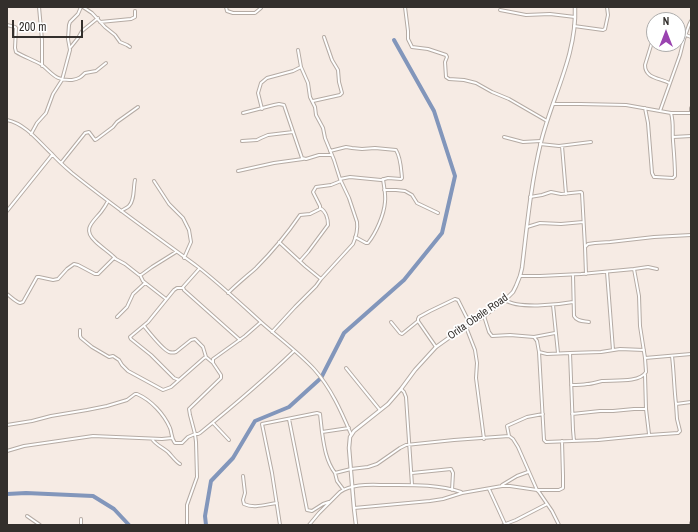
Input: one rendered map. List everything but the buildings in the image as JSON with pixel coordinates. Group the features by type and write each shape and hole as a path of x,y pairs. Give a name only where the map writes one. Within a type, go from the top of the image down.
{"main road":[{"name":"Orita Obele Road","path":"351,434 388,404 415,370 436,347 484,316 513,292 520,276 530,196 541,143 570,53 575,7"},
{"path":"351,434 349,448 356,525"}],"street":[{"path":"39,7 42,40 42,66"},
{"path":"70,48 68,39 69,25 82,7 98,18 100,22 115,35 120,42 130,47"},
{"path":"226,7 227,11 230,12 247,13 256,12 261,8"},
{"path":"405,7 408,39 412,47 428,49 446,55 446,77 476,83 547,121"},
{"path":"574,26 605,30 608,7"},
{"path":"500,10 526,14 575,16"},
{"path":"100,22 131,20 135,17 135,11"},
{"path":"31,134 37,123 46,113 53,94 62,80 70,48 82,31 98,18"},
{"path":"691,21 686,35 691,37"},
{"path":"7,25 16,28 16,52 42,66 62,80 78,79 85,73 99,70 106,63"},
{"path":"313,102 340,95 342,93 338,82 338,70 332,60 324,37"},
{"path":"272,332 316,286 351,246 356,237 357,222 325,138 322,126 316,115 313,102 310,97 308,83 301,67 298,50"},
{"path":"648,52 644,65 647,73 658,80 665,81 670,84"},
{"path":"660,111 680,52"},
{"path":"262,109 258,92 261,84 267,78 293,71 301,67"},
{"path":"553,104 615,104 671,113 691,113 691,108"},
{"path":"243,113 274,105 284,105 303,159"},
{"path":"61,163 85,133 89,132 95,140 138,107"},
{"path":"645,108 648,123 652,174 654,176 675,177 673,125 671,113"},
{"path":"7,120 18,124 31,134 71,172 199,268 294,350 314,369 321,378 333,396 351,434"},
{"path":"242,141 257,140 263,136 293,132"},
{"path":"673,137 691,136"},
{"path":"504,137 523,142 541,143 554,146 591,142"},
{"path":"562,146 566,194"},
{"path":"300,261 328,225 328,220 324,211 320,208 313,192 316,187 331,185 350,177 402,179 401,165 396,150 346,147 330,151"},
{"path":"7,211 52,155"},
{"path":"238,172 274,163 319,155 332,155"},
{"path":"356,237 366,243 369,242 379,224 385,201 383,179"},
{"path":"121,211 128,207 132,200 135,180"},
{"path":"154,181 169,204 183,218 189,230 191,242 184,258"},
{"path":"384,190 405,191 412,195 418,203 438,213"},
{"path":"530,196 542,195 551,192 559,194 582,193 586,274"},
{"path":"108,201 103,210 89,226 88,231 90,235 94,241 140,275 145,283 166,299"},
{"path":"228,293 257,267 300,215 310,214 319,210 320,208"},
{"path":"527,227 539,223 561,224 584,222"},
{"path":"585,247 588,244 595,243 691,235"},
{"path":"279,242 321,279"},
{"path":"140,275 176,252"},
{"path":"7,294 20,303 37,277 53,280 58,279 74,264 78,264 95,274 98,274 112,258 115,258"},
{"path":"520,276 573,275 648,267 657,269"},
{"path":"179,380 174,378 151,355 130,338 130,336 144,326 154,316 166,299 176,289 183,288 199,268"},
{"path":"634,269 639,296 640,326 645,358 646,409 649,435"},
{"path":"607,272 613,350"},
{"path":"573,275 574,316 578,320 589,322"},
{"path":"117,317 127,307 134,292 145,283"},
{"path":"183,288 240,340"},
{"path":"391,322 402,334 418,321 419,317 456,299 458,300 470,324"},
{"path":"505,300 512,304 538,306 573,302"},
{"path":"553,305 558,353"},
{"path":"484,316 489,332 492,336 510,335 534,337 555,333"},
{"path":"418,321 436,347"},
{"path":"213,363 213,359 240,340 261,322"},
{"path":"144,326 159,343 170,352 176,352 191,340 195,339 203,347 206,357 213,363 221,375 221,378 189,409 196,442 197,477 188,503 187,525"},
{"path":"466,327 475,350 477,363 476,378 484,438"},
{"path":"80,330 81,338 92,348 109,356 113,356 119,360 128,371 163,390 168,389 206,357"},
{"path":"534,337 537,341 539,352 544,440 547,443 675,434 679,432 672,356"},
{"path":"539,352 547,354 620,349 644,350"},
{"path":"7,425 107,406 127,400 137,394 154,405 159,411 170,428 172,438 175,443 184,442 188,437 195,434 200,434 273,371 294,350"},
{"path":"570,353 574,441"},
{"path":"645,358 691,354"},
{"path":"346,368 380,410"},
{"path":"571,385 630,380 642,377 646,374"},
{"path":"401,389 406,397 412,485"},
{"path":"676,404 691,402"},
{"path":"572,414 646,409"},
{"path":"280,525 263,424 319,413 327,459 335,473 337,481 344,490"},
{"path":"543,414 527,417 507,426 509,436 518,447 537,490 552,511 559,525"},
{"path":"289,419 307,510 312,511 330,501 344,490 352,487 423,485 462,493"},
{"path":"213,423 229,440"},
{"path":"322,432 348,428"},
{"path":"7,451 24,446 93,436 152,439 172,438"},
{"path":"335,473 372,466 406,445 509,436"},
{"path":"152,439 180,464"},
{"path":"354,508 430,501 443,499 462,493 502,486 537,490 558,490 563,488 562,442"},
{"path":"412,473 451,470 453,473 452,490"},
{"path":"502,486 516,476 528,472"},
{"path":"243,476 245,493 243,500 244,504 256,506 277,503"},
{"path":"489,489 505,525 547,504"},
{"path":"309,525 330,501"},
{"path":"28,516 40,525"},
{"path":"81,519 81,525"}],"waterway":[{"path":"206,525 205,516 211,481 233,458 255,421 289,407 321,378 344,333 404,280 442,233 455,176 434,111 394,40"},
{"path":"7,494 26,493 93,496 114,509 129,525"}]}
